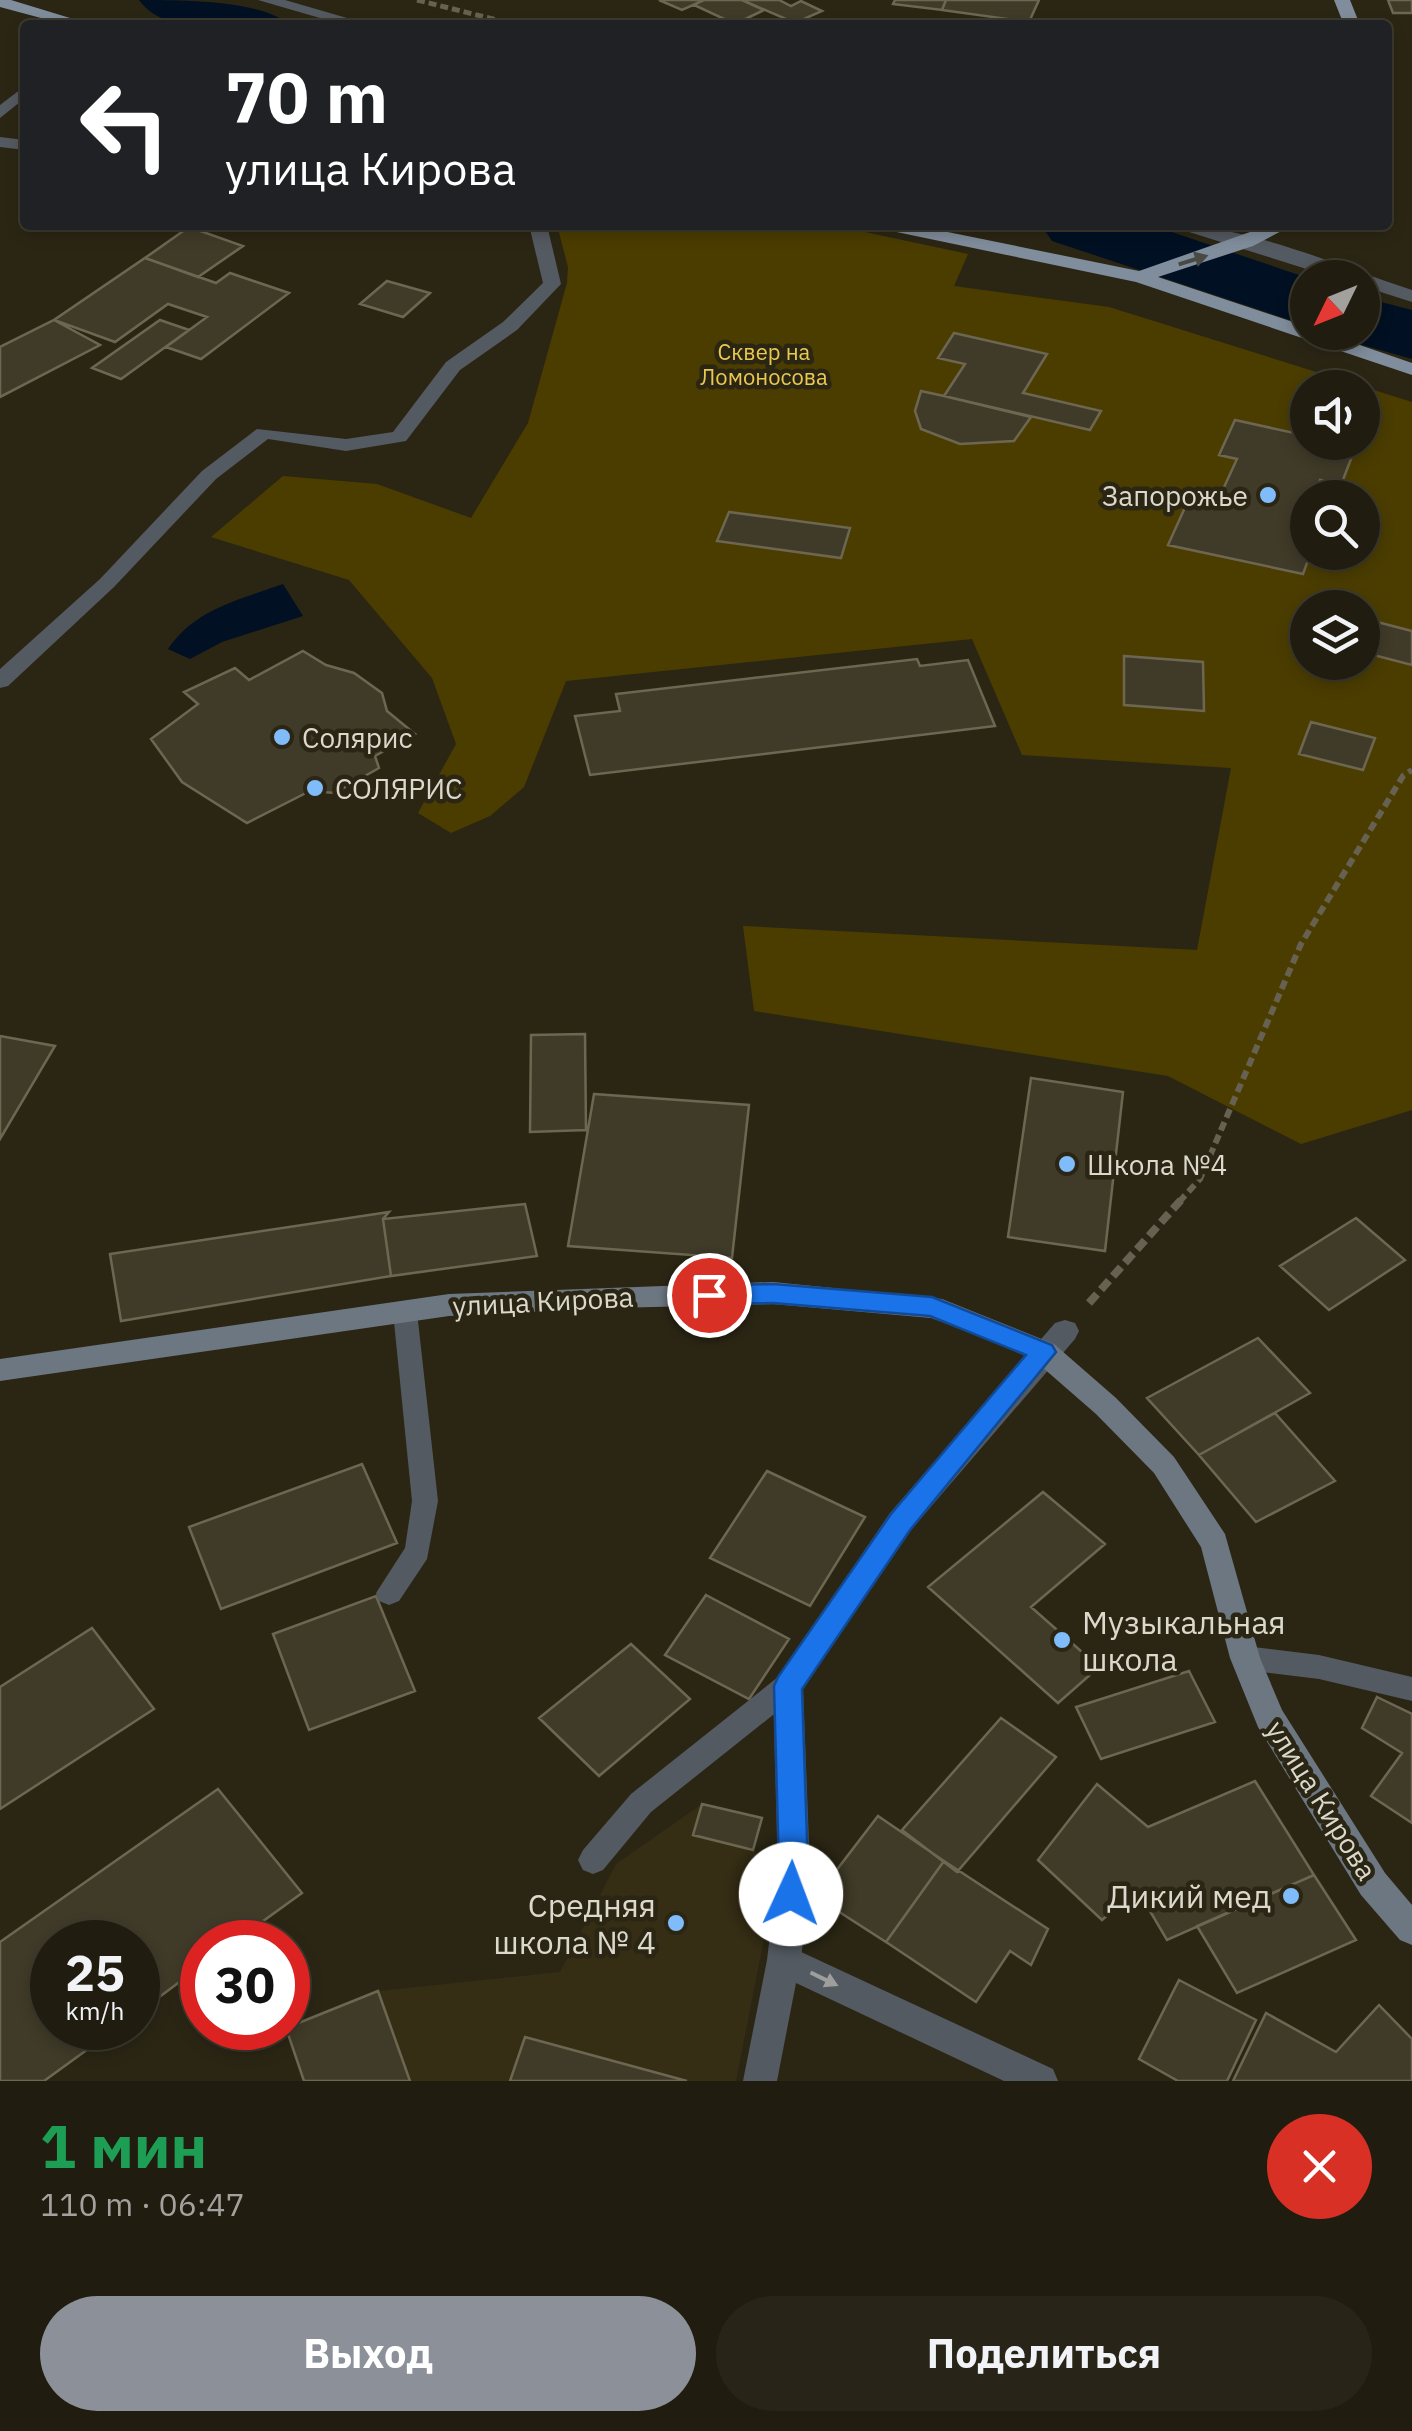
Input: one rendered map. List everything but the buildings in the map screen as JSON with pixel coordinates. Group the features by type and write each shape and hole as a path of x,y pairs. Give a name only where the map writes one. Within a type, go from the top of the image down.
{"main road":[{"path":"0,2 67,20"},
{"path":"910,230 1140,277 1412,370"},
{"path":"1140,277 1273,230"},
{"name":"улица Кирова","path":"0,1370 449,1305 612,1296 773,1294 932,1307 1054,1341 1106,1406 1164,1465 1214,1542 1245,1658 1269,1716 1308,1785 1374,1884 1412,1929"}],"street":[{"path":"266,0 342,20"},
{"path":"0,682 107,583 209,475 264,434 346,445 399,436 453,366 510,326 552,284 539,230"},
{"path":"1197,230 1300,260"},
{"path":"1380,286 1412,296"},
{"path":"760,2081 784,1960 794,1869 788,1686 900,1522 1054,1341"},
{"path":"784,1960 1040,2081"}],"lane":[{"path":"0,113 20,95"},
{"path":"389,1592 418,1552 425,1500 405,1312"},
{"path":"1245,1658 1319,1667 1412,1689"},
{"path":"593,1860 641,1803 788,1686"}],"path":[{"path":"418,0 496,20"},
{"path":"1054,1341 1200,1179 1300,944 1403,776 1412,770"}],"shaded area":[{"name":"Средняя школа № 4","path":"702,1804 762,1818 753,1850 777,1873 736,2081 304,2081 293,2050 310,2050 310,2018 378,1991 560,1972 616,1864"}],"green space":[{"name":"Сквер на Ломоносова","path":"558,230 855,230 968,254 954,286 1109,307 1310,370 1290,370 1290,460 1380,460 1380,392 1412,402 1412,1110 1301,1144 1168,1076 754,1011 743,926 1197,950 1231,768 1022,755 972,639 566,681 524,787 490,816 451,833 418,813 456,744 432,678 349,580 211,537 283,476 377,484 471,518 528,423 567,283 568,267"}],"water":[{"path":"283,584 303,616 222,642 190,659 168,649 205,615"}],"waterway":[{"path":"172,0 239,20"},
{"path":"1093,230 1290,297"},
{"path":"1380,325 1412,335"}],"place":[{"name":"Запорожье","path":"1268,495"},
{"name":"Солярис","path":"282,737"},
{"name":"СОЛЯРИС","path":"315,788"},
{"name":"Школа №4","path":"1067,1164"},
{"name":"Музыкальная школа","path":"1062,1640"},
{"name":"Дикий мед","path":"1291,1896"},
{"name":"Средняя школа № 4","path":"676,1923"}],"route":[{"path":"709,1295 773,1294 932,1307 1044,1352 900,1522 788,1686 794,1869 791,1894"}]}
